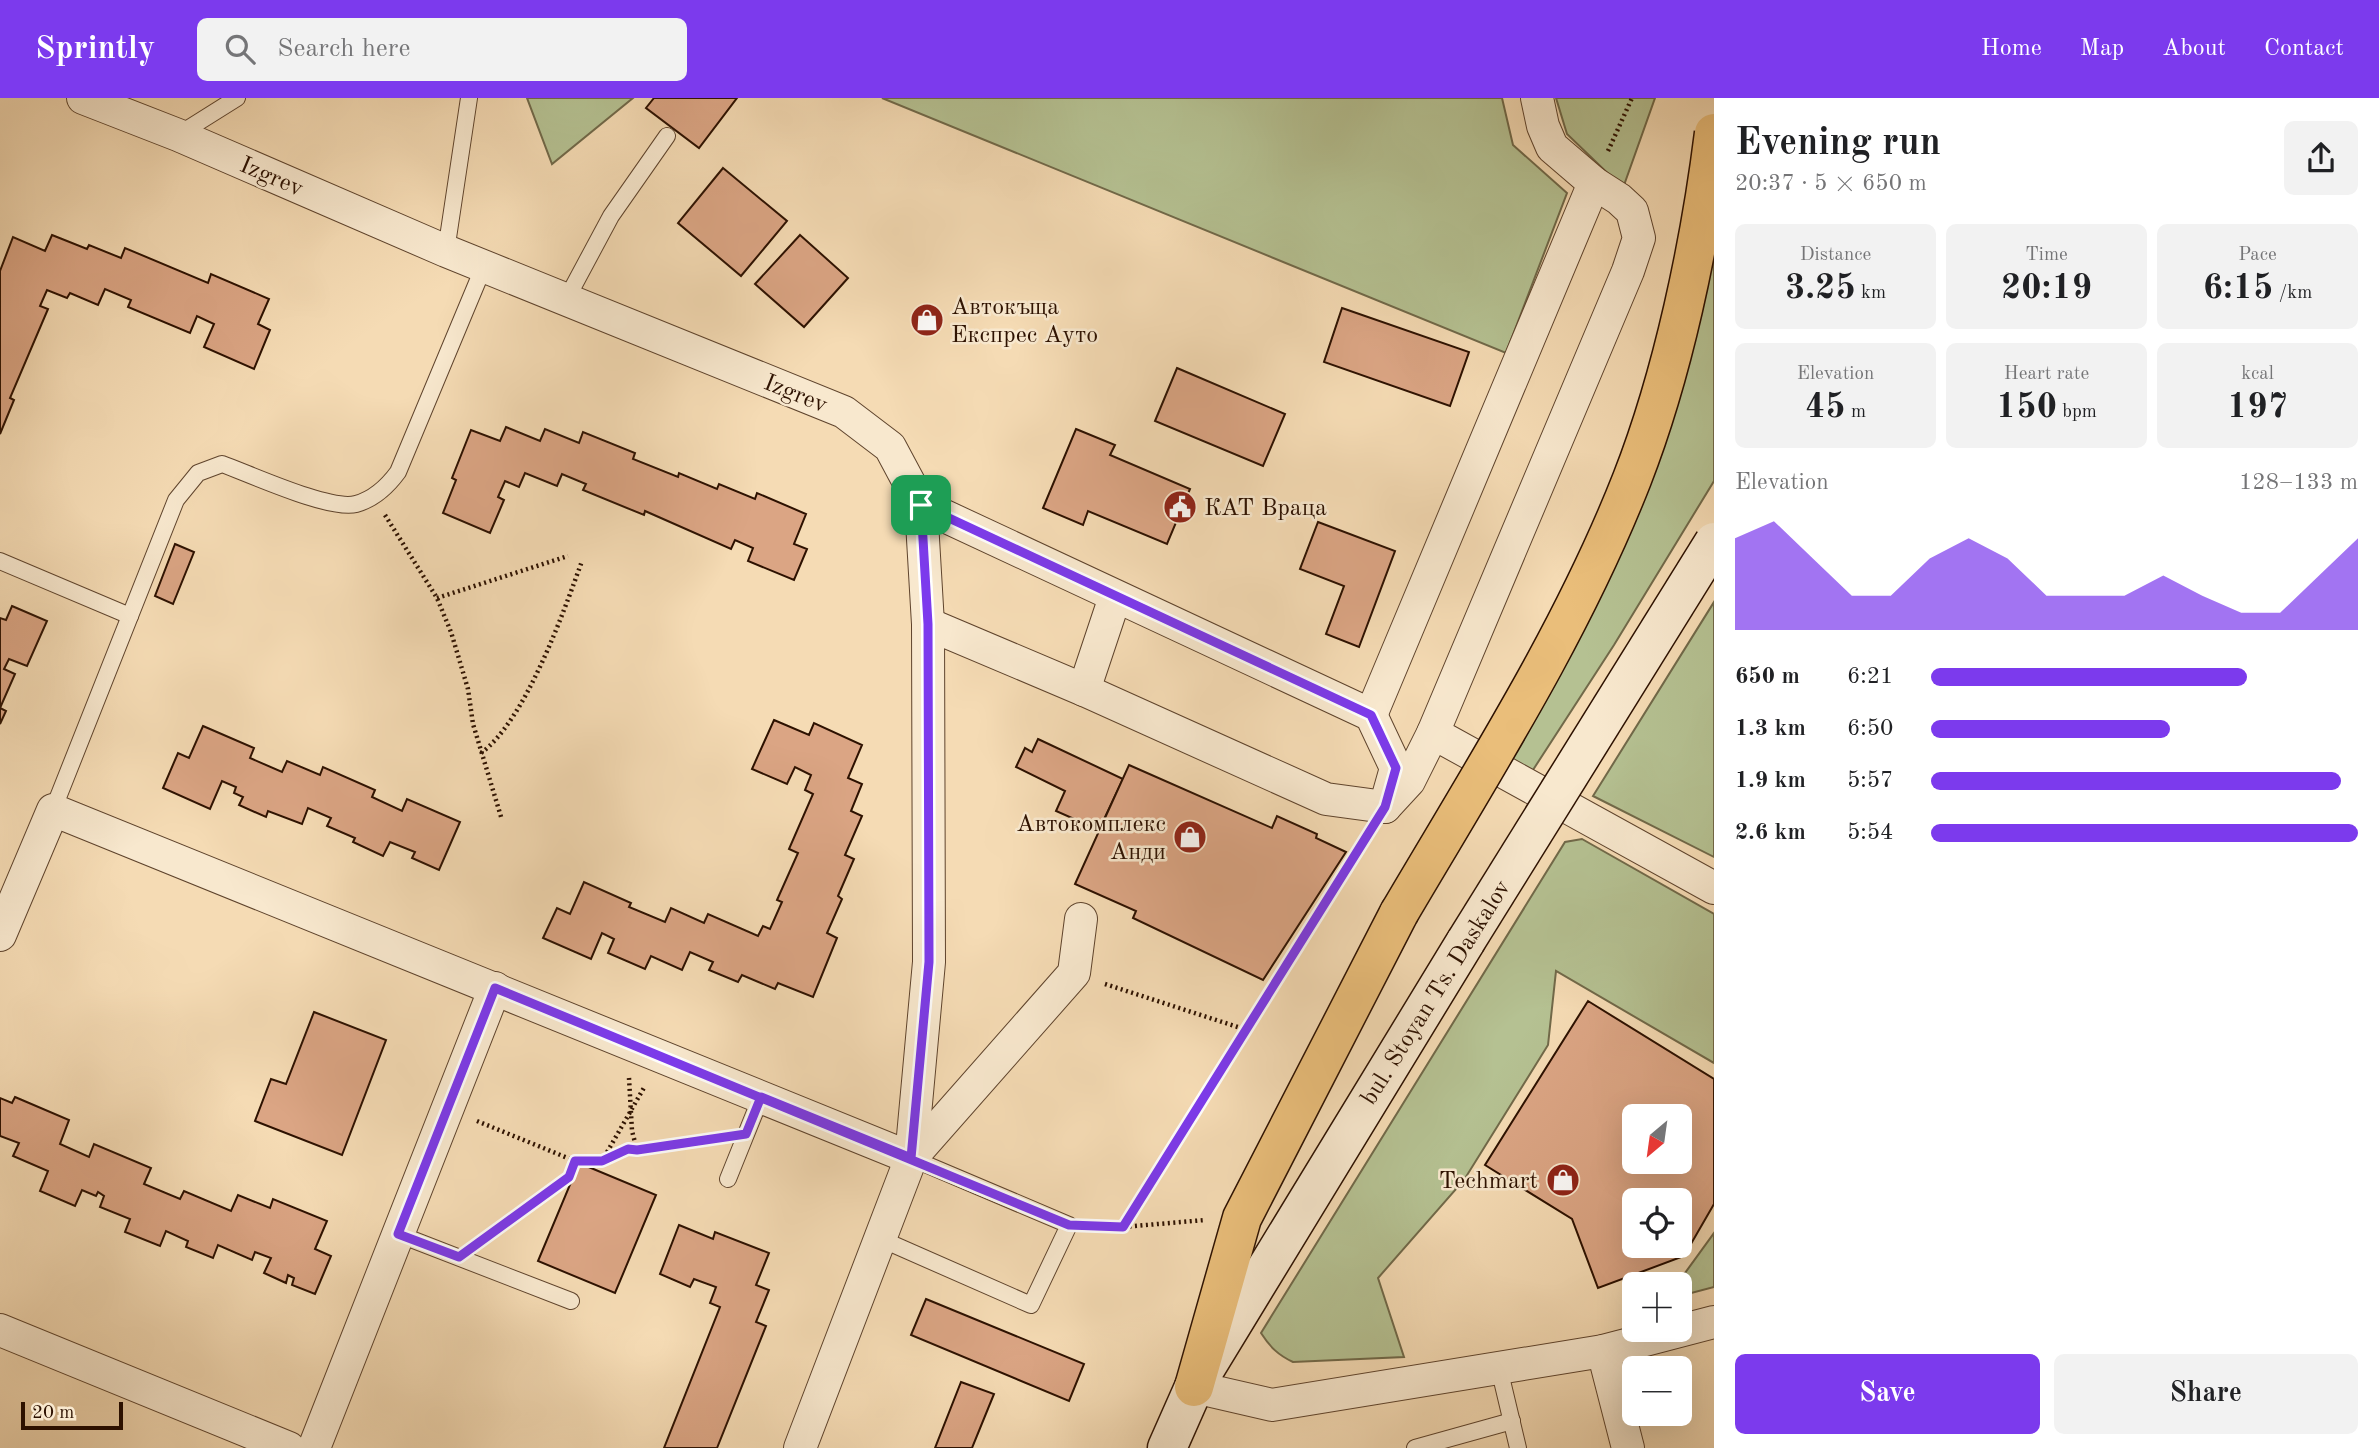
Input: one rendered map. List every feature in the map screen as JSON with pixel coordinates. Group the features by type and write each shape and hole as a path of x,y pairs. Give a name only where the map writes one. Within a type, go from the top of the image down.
{"main road":[{"path":"1194,1387 1242,1218 1399,913 1564,628 1601,553 1633,477 1660,394 1685,298 1709,174 1714,133"}],"street":[{"name":"Izgrev","path":"83,98 178,135 446,251 844,412 890,447 921,505"},
{"path":"1385,807 1409,780 1433,733 1639,238 1632,211 1552,147 1543,126 1537,98"},
{"path":"1371,715 1594,183"},
{"path":"800,1448 911,1158 929,962 928,624 921,505 1371,715 1396,768 1385,807"},
{"name":"bul. Stoyan Ts. Daskalov","path":"1167,1448 1194,1387 1714,542"},
{"path":"1084,691 1115,597"},
{"path":"928,624 1326,799 1385,807"},
{"path":"1433,733 1714,888"},
{"path":"0,935 53,810 911,1158"},
{"path":"911,1158 1074,973 1081,919"},
{"path":"314,1448 495,988"},
{"path":"1194,1387 1272,1405 1603,1351 1714,1322"},
{"path":"0,1330 289,1448"},
{"path":"1603,1351 1628,1448"}],"lane":[{"path":"178,135 237,98"},
{"path":"446,251 469,98"},
{"path":"566,300 611,216 667,136"},
{"path":"53,810 176,500 198,473 222,464 332,504 354,505 388,487 398,472 484,266"},
{"path":"0,561 130,616"},
{"path":"728,1179 761,1097"},
{"path":"881,1239 1031,1305 1069,1225 911,1158"},
{"path":"398,1234 571,1301"},
{"path":"1499,1367 1518,1448"},
{"path":"1415,1448 1512,1421"}],"path":[{"path":"1594,183 1632,98"},
{"path":"373,497 437,597 461,661 472,724 502,820"},
{"path":"437,597 568,556"},
{"path":"481,753 495,742 526,691 549,645 582,561"},
{"path":"1123,1227 1385,807"},
{"path":"1074,973 1247,1030"},
{"path":"631,1043 629,1080 632,1131 637,1150"},
{"path":"602,1161 662,1056"},
{"path":"448,1108 575,1161 602,1161 628,1149 637,1150 746,1134"},
{"path":"459,1257 569,1177 575,1161"},
{"path":"1069,1225 1123,1227 1242,1218"}],"green space":[{"path":"527,98 633,98 552,164"},
{"path":"882,98 1502,98 1513,145 1567,193 1506,353"},
{"path":"1556,98 1655,98 1623,188 1567,134"},
{"path":"1714,239 1714,481 1614,645 1531,773 1507,760"},
{"path":"1714,602 1714,857 1593,796"},
{"path":"1582,839 1714,914 1714,1063 1556,971 1548,1045 1464,1180 1378,1278 1404,1357 1293,1362 1275,1350 1261,1333 1565,842"},
{"path":"1714,1233 1714,1287 1692,1293 1692,1272 1686,1272"}],"building":[{"path":"654,98 737,98 699,148 646,108"},
{"path":"723,168 787,221 741,276 678,223"},
{"path":"52,235 87,249 89,245 121,258 125,248 208,283 211,274 269,299 258,324 270,330 254,369 204,347 214,324 197,316 190,333 128,307 131,300 105,289 98,305 70,293 67,298 47,290 40,306 48,309 10,398 14,400 0,434 0,271 13,237 45,251"},
{"path":"800,235 848,278 804,327 755,284"},
{"path":"1342,308 1469,352 1450,406 1324,362"},
{"path":"1177,368 1285,414 1263,466 1155,421"},
{"path":"506,427 540,441 545,429 579,443 583,432 635,453 633,459 678,477 679,473 717,489 719,484 755,499 757,493 806,514 794,544 807,549 794,580 748,561 753,548 735,540 731,549 645,511 644,515 583,490 586,484 562,474 557,486 525,473 519,487 505,481 498,497 504,500 490,533 443,513 456,480 452,478 471,430 500,441"},
{"path":"1076,429 1115,445 1110,455 1190,489 1167,544 1088,511 1083,525 1043,508"},
{"path":"1318,522 1395,551 1359,647 1326,634 1344,586 1300,569"},
{"path":"175,544 194,552 173,604 155,596"},
{"path":"12,606 47,621 27,666 9,659 4,669 15,674 0,708 0,618 6,620"},
{"path":"0,708 6,711 0,724"},
{"path":"774,720 809,735 814,723 862,745 848,778 862,784 851,811 862,816 845,855 854,859 838,896 842,899 827,933 837,938 813,997 778,983 775,989 742,975 738,982 709,970 713,962 690,952 682,970 651,956 645,969 608,953 614,939 602,933 591,959 543,938 557,908 570,914 584,882 631,903 629,907 665,922 671,908 704,923 708,914 758,936 763,926 770,929 782,902 777,900 798,853 789,849 813,794 805,790 811,775 795,767 787,784 752,769"},
{"path":"203,726 254,748 250,758 282,772 287,761 320,775 323,767 375,790 372,797 402,811 407,799 460,822 439,870 412,858 415,852 390,842 383,856 353,842 355,838 327,826 331,818 308,808 302,824 268,811 266,817 239,805 243,797 234,793 236,787 222,781 210,809 163,788 178,753 189,758"},
{"path":"1038,739 1123,779 1099,830 1056,811 1065,791 1016,767 1025,748 1032,752"},
{"path":"1129,765 1272,828 1277,816 1317,834 1316,838 1346,852 1263,980 1133,918 1136,911 1075,884"},
{"path":"1588,1001 1714,1079 1714,1204 1692,1242 1692,1188 1622,1188 1622,1258 1679,1258 1641,1272 1622,1272 1622,1279 1598,1288 1572,1219 1485,1165"},
{"path":"314,1012 386,1040 342,1155 255,1121 271,1079 286,1084"},
{"path":"15,1097 69,1120 60,1144 89,1157 94,1144 151,1168 144,1184 180,1199 184,1191 231,1211 238,1195 270,1208 273,1199 327,1221 315,1249 331,1256 315,1294 292,1285 294,1278 288,1275 286,1283 264,1273 271,1258 255,1252 252,1260 218,1245 213,1258 186,1247 188,1241 166,1231 160,1246 125,1232 130,1219 100,1207 104,1196 98,1192 96,1196 82,1190 75,1206 40,1191 48,1171 13,1156 19,1143 0,1136 0,1098 12,1103"},
{"path":"579,1163 656,1195 615,1293 538,1261"},
{"path":"679,1225 713,1239 715,1232 769,1253 756,1285 769,1290 756,1322 766,1326 717,1448 664,1448 720,1307 710,1303 716,1287 694,1279 690,1287 660,1274"},
{"path":"926,1299 1084,1364 1069,1401 911,1335"},
{"path":"961,1382 994,1394 972,1448 935,1448"}],"place":[{"name":"Автокъща Експрес Ауто","path":"927,320"},
{"name":"КАТ Враца","path":"1180,507"},
{"name":"Автокомплекс Анди","path":"1190,837"},
{"name":"Techmart","path":"1563,1180"}],"route":[{"path":"921,505 928,624 929,962 911,1158 761,1097 746,1134 637,1150 628,1149 602,1161 575,1161 569,1177 459,1257 398,1234 495,988 911,1158 1069,1225 1123,1227 1385,807 1396,768 1371,715 921,505"}]}
